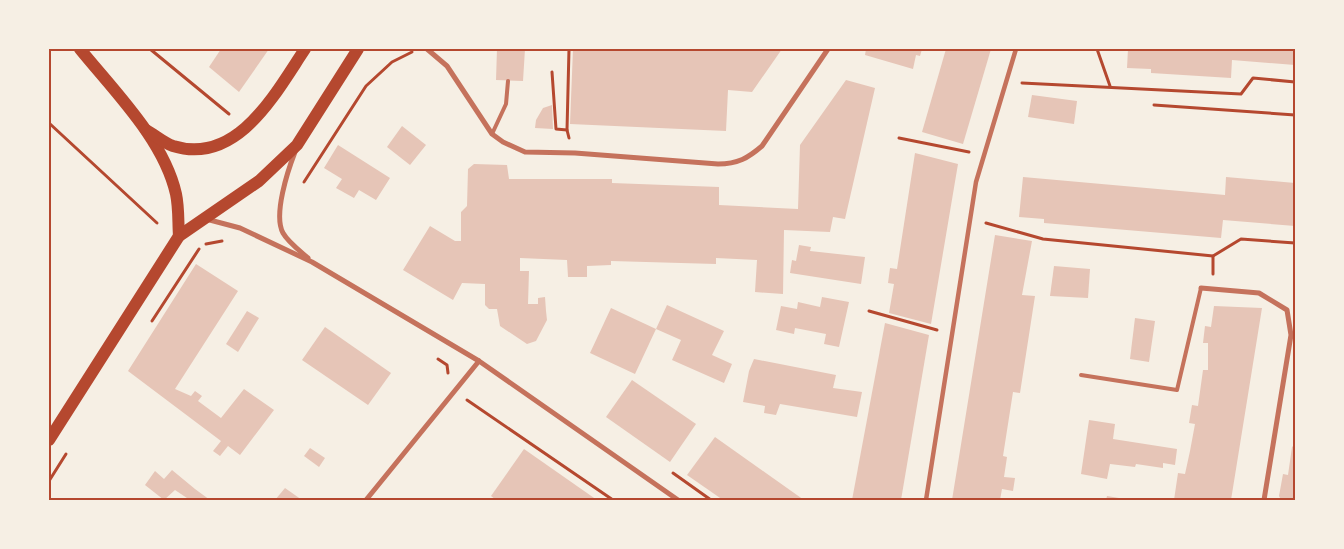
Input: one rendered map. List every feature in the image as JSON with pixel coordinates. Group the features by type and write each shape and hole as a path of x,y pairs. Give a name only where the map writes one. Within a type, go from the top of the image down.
{"main road":[{"path":"80,49 144,129 166,163 177,195 179,236"},
{"path":"144,129 173,146 199,149 219,144 239,134 262,112 305,49"},
{"path":"49,440 179,236 259,181 297,145 358,49"}],"street":[{"path":"427,49 447,66 492,134 502,142 525,152 735,164 749,158 762,146 828,49"},
{"path":"926,500 976,182 1016,49"},
{"path":"297,145 284,181 280,211 282,232 312,262"},
{"path":"205,219 240,228 312,262 479,361 678,500"},
{"path":"1201,288 1259,294 1287,310 1291,335 1264,500"},
{"path":"366,500 479,361"}],"lane":[{"path":"492,134 506,104 508,81"},
{"path":"1081,375 1177,390 1201,288"}],"path":[{"path":"150,49 223,111 229,114 236,108"},
{"path":"301,189 366,86 392,62 419,49"},
{"path":"568,135 569,49"},
{"path":"1097,49 1110,86"},
{"path":"552,72 556,129 567,130"},
{"path":"1006,83 1110,86 1241,94 1253,78 1295,82"},
{"path":"1154,105 1295,115"},
{"path":"49,123 157,223 156,230"},
{"path":"899,138 984,155"},
{"path":"971,218 1043,239 1213,256 1241,239 1295,243"},
{"path":"146,329 204,244 228,240"},
{"path":"164,260 183,273"},
{"path":"869,311 928,328 953,332"},
{"path":"435,356 447,365 448,374 443,382 454,392 613,500"},
{"path":"49,481 69,450"},
{"path":"673,473 711,500"}],"building":[{"path":"221,49 269,49 239,92 209,67"},
{"path":"497,49 525,49 523,81 496,80"},
{"path":"573,49 782,49 752,92 728,90 726,131 570,124"},
{"path":"866,49 922,49 920,56 916,55 913,69 865,55"},
{"path":"946,49 991,49 963,144 922,132"},
{"path":"1128,49 1295,49 1295,65 1232,60 1231,78 1151,73 1151,69 1127,68"},
{"path":"846,80 875,88 845,219 833,217 830,232 784,230 783,294 755,292 757,260 716,258 716,264 611,261 611,265 587,266 587,277 568,277 567,260 520,258 520,271 529,271 528,304 538,304 538,298 545,297 547,320 536,341 527,344 500,326 497,309 489,309 485,305 485,284 462,283 453,300 403,270 430,226 455,241 461,241 461,212 467,206 468,169 474,164 507,165 509,179 612,179 612,183 719,187 719,205 798,209 800,145"},
{"path":"1032,95 1077,101 1074,124 1028,117"},
{"path":"552,105 553,129 535,128 536,120 543,108"},
{"path":"402,126 426,145 410,165 387,147"},
{"path":"338,145 390,178 376,200 359,190 354,198 336,188 342,179 324,168"},
{"path":"915,153 958,164 931,324 889,313 894,284 888,283 890,268 897,269"},
{"path":"1023,177 1225,195 1226,177 1295,183 1295,226 1223,220 1221,238 1044,223 1044,219 1019,217"},
{"path":"995,235 1032,241 1022,295 1035,296 1020,393 1013,392 1003,456 1007,457 1004,477 1015,478 1013,491 1002,489 1000,500 952,500"},
{"path":"799,245 811,247 810,251 865,257 861,284 790,273 792,260 796,261"},
{"path":"196,264 238,291 175,389 191,396 195,391 202,396 198,401 221,418 244,389 274,410 240,455 228,446 220,456 213,451 221,441 128,371"},
{"path":"1054,266 1090,269 1088,298 1050,296"},
{"path":"822,297 849,302 839,347 824,344 826,334 795,328 794,334 776,330 781,306 797,309 798,302 820,307"},
{"path":"667,305 724,331 712,355 732,364 724,383 672,360 681,340 656,329"},
{"path":"1214,306 1262,308 1231,500 1174,500 1178,473 1185,474 1190,451 1195,424 1189,423 1192,405 1198,406 1203,370 1208,370 1208,343 1203,343 1205,326 1211,327"},
{"path":"611,308 656,329 635,374 590,353"},
{"path":"247,311 259,318 238,352 226,344"},
{"path":"1135,318 1155,321 1149,362 1130,359"},
{"path":"885,323 929,335 901,500 852,500"},
{"path":"325,327 391,373 368,405 302,360"},
{"path":"754,359 836,375 833,388 862,392 857,417 780,404 776,415 764,413 765,406 743,402 749,371"},
{"path":"632,380 696,424 670,462 606,417"},
{"path":"1089,420 1115,424 1113,439 1177,449 1175,465 1163,463 1163,468 1136,464 1135,467 1110,464 1107,479 1081,474"},
{"path":"715,437 804,500 723,500 687,475"},
{"path":"1295,444 1295,500 1281,500 1279,496 1283,474 1288,475 1292,447"},
{"path":"310,448 325,458 319,467 304,456"},
{"path":"524,449 597,500 496,500 491,496"},
{"path":"172,470 210,500 190,500 175,490 164,500 145,485 155,471 164,479"},
{"path":"285,488 302,500 275,500"},
{"path":"1107,496 1125,499 1125,500 1106,500"}]}
